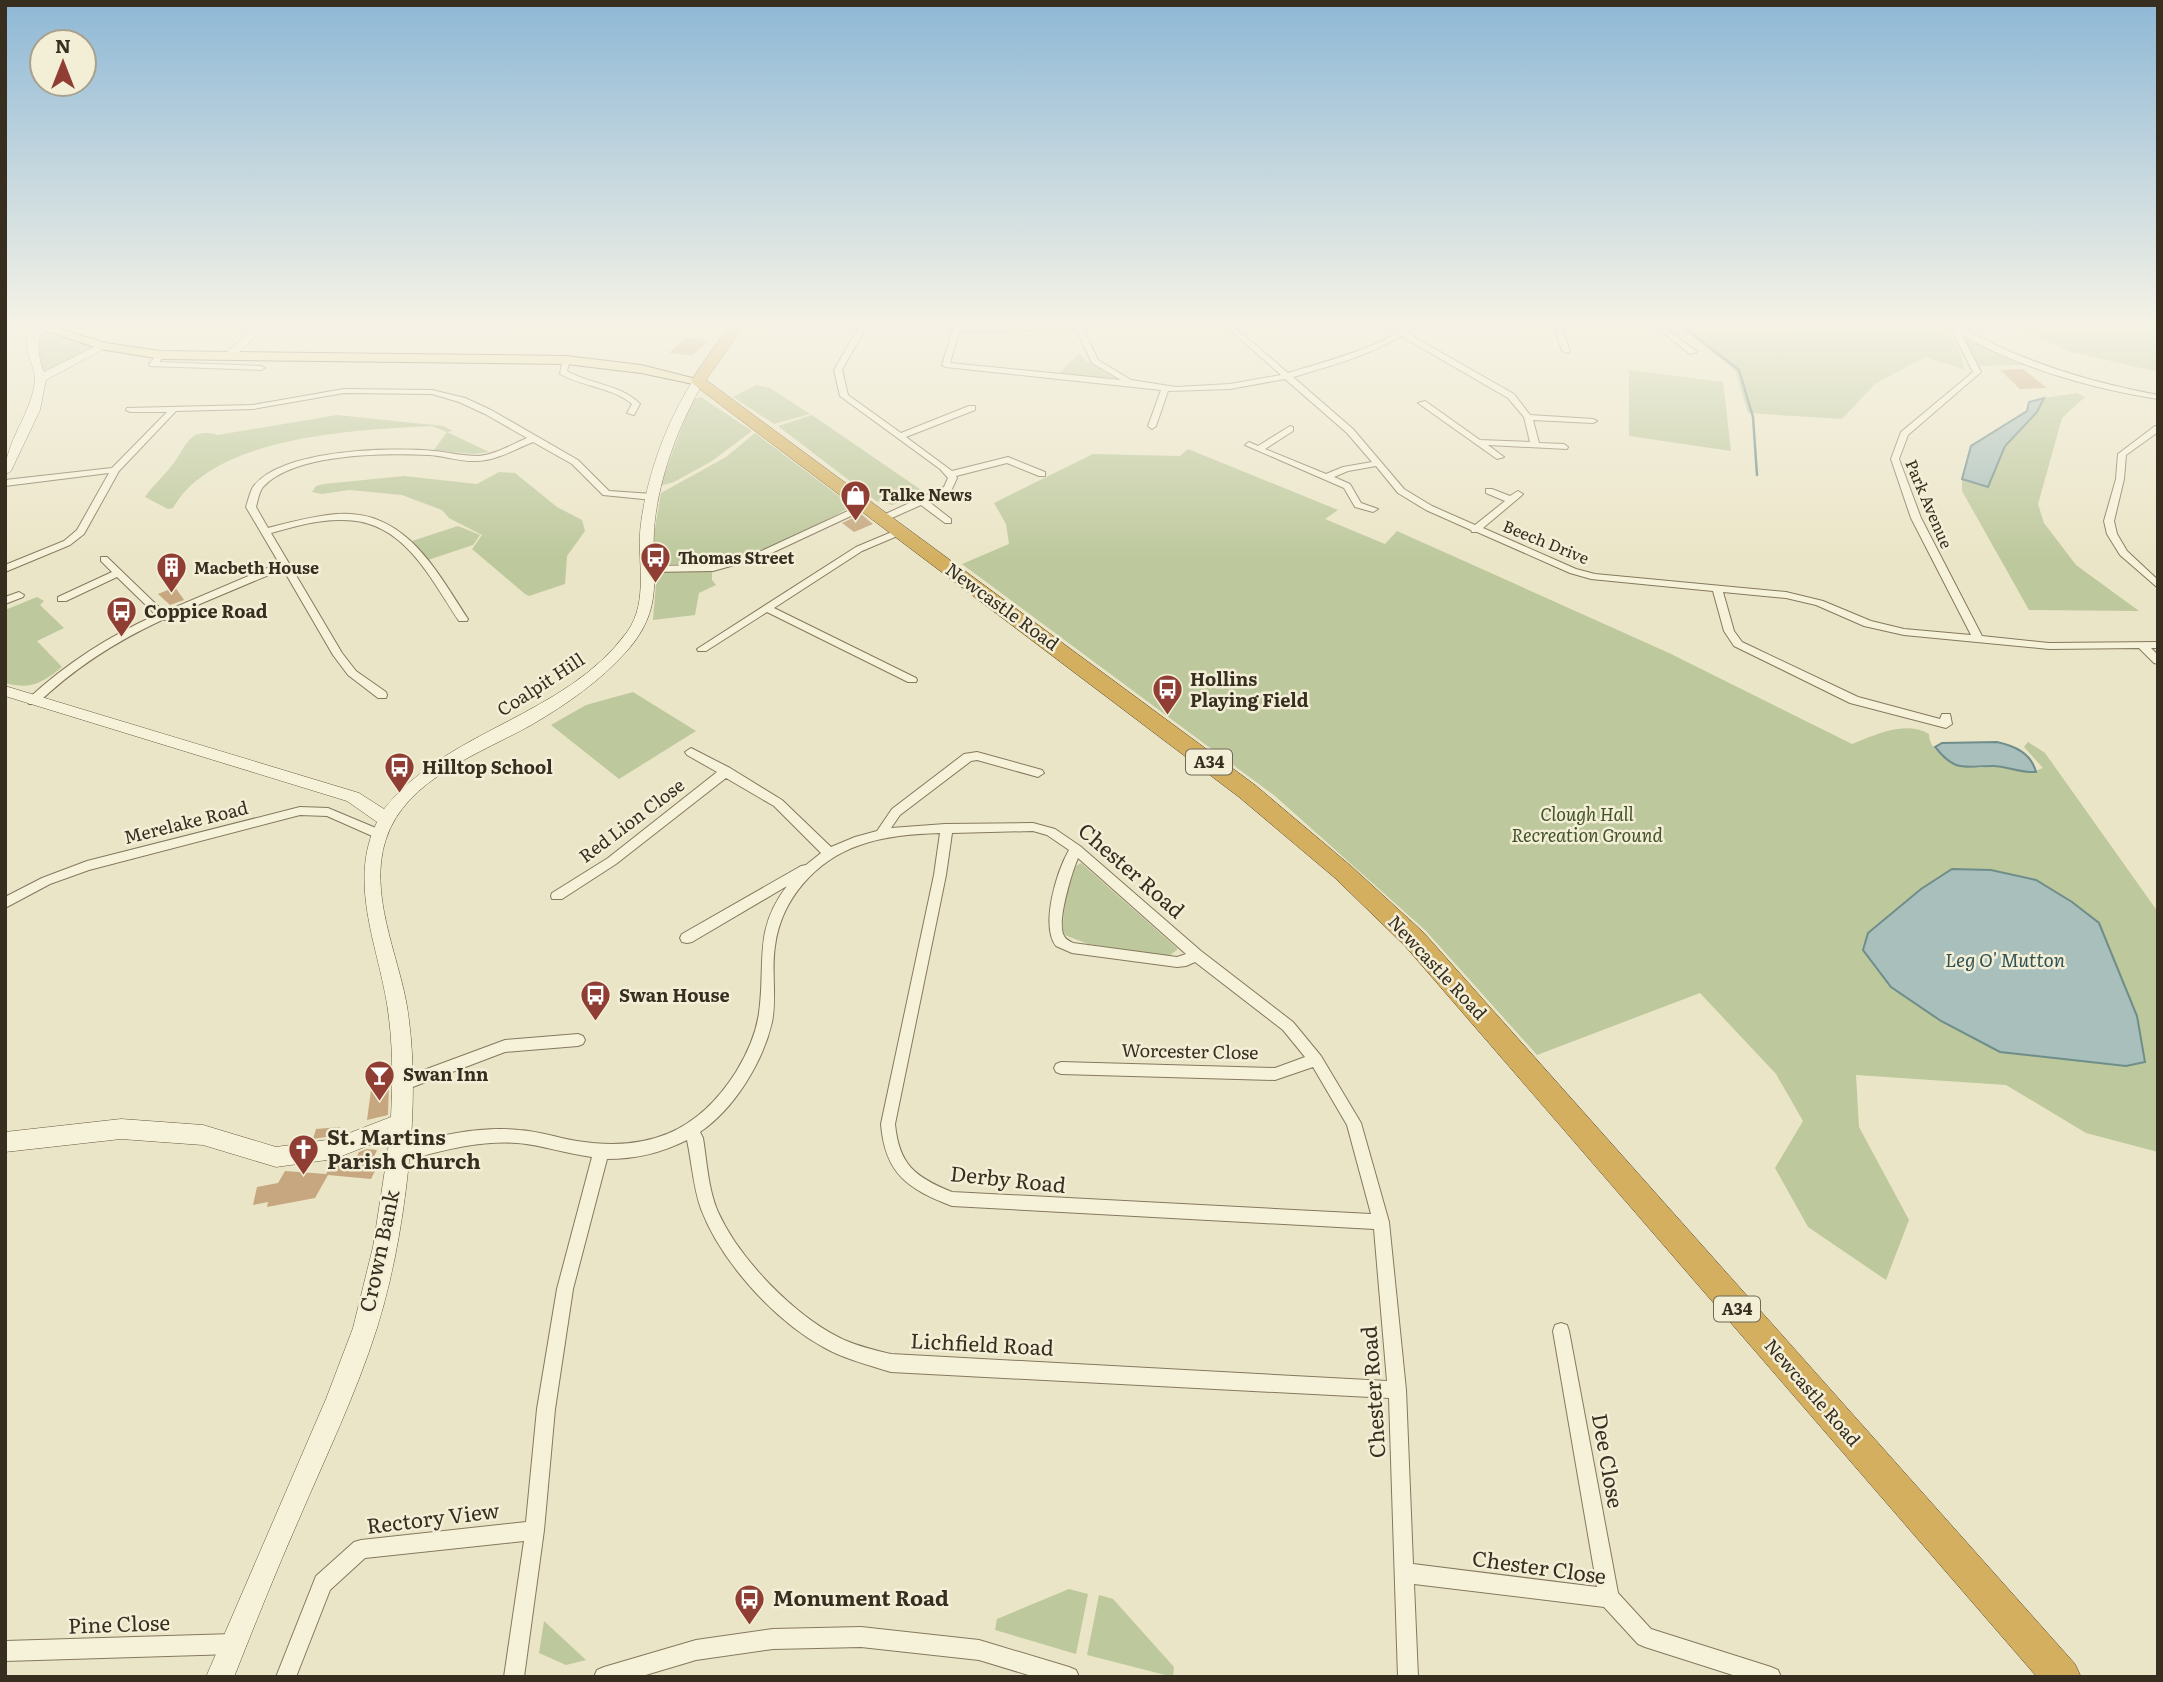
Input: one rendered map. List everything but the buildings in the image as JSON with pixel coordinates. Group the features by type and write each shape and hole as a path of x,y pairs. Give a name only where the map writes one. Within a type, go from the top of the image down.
{"highway":[{"name":"Newcastle Road","path":"719,403 865,506 1247,791 1343,872 1414,939 2063,1677"}],"street":[{"path":"5,471 35,403"},
{"path":"130,410 253,407 273,403"},
{"path":"468,403 575,462 606,493 653,497"},
{"path":"631,412 634,403"},
{"name":"Coalpit Hill","path":"383,827 411,789 438,770 570,693 609,660 643,618 650,591 647,525 653,497 682,409 687,403"},
{"path":"853,403 952,474 975,470 1002,460 1035,473"},
{"path":"1153,426 1160,403"},
{"name":"Beech Drive","path":"1319,403 1350,431 1375,464 1401,491 1475,530 1594,577 1803,598 1882,628 2049,646 2158,645"},
{"path":"1423,403 1500,457"},
{"path":"1516,403 1528,417 1535,444"},
{"name":"Park Avenue","path":"1940,403 1905,434 1895,459 1916,517 1978,638"},
{"path":"900,436 972,408"},
{"path":"5,569 73,539 90,518 115,470 174,409"},
{"path":"1528,417 1593,421"},
{"path":"2158,428 2122,454 2120,480 2109,521 2123,553 2158,585"},
{"path":"1259,449 1290,429"},
{"path":"382,695 352,673 338,655 251,507 250,497 266,477 283,468 310,460 412,453 480,458 531,439"},
{"path":"1477,441 1564,447"},
{"path":"1249,445 1351,489 1354,500 1361,506 1373,509"},
{"path":"1327,477 1346,469 1375,464"},
{"path":"5,483 115,470"},
{"path":"702,649 859,549 922,501 952,486 952,474"},
{"path":"1475,530 1514,497 1489,491"},
{"path":"922,501 948,521"},
{"path":"649,569 713,568 760,555 865,506"},
{"path":"1352,516 1361,506"},
{"path":"266,531 341,515 384,524 411,542 463,618"},
{"path":"104,559 165,618"},
{"path":"33,701 46,686 81,660 165,618 284,565"},
{"path":"62,599 117,574"},
{"path":"1717,589 1729,631 1738,644 1854,700 1946,724 1946,717"},
{"path":"5,601 19,595"},
{"path":"768,609 912,680"},
{"path":"2143,646 2158,661"},
{"path":"5,691 353,797 383,827"},
{"path":"691,752 778,803 829,853"},
{"path":"881,835 896,812 968,757 977,756 1038,773"},
{"name":"Red Lion Close","path":"556,897 612,861 726,771"},
{"name":"Merelake Road","path":"5,904 46,881 87,866 300,811 328,812 383,827"},
{"name":"Crown Bank","path":"220,1677 339,1401 373,1298 399,1155 402,1085 396,1002 373,884 373,857 383,827"},
{"name":"Chester Road","path":"399,1155 469,1138 516,1136 601,1153 634,1153 690,1131 718,1105 750,1058 762,1031 768,944 774,925 807,868 829,853 881,835 1043,828 1076,849 1196,956 1288,1026 1316,1060 1353,1124 1381,1222 1397,1390 1408,1677"},
{"name":"Derby Road","path":"946,831 940,875 888,1124 891,1153 912,1179 925,1189 952,1199 1381,1222"},
{"path":"1076,849 1064,873 1056,931 1062,943 1072,948 1177,962 1196,956"},
{"path":"687,938 807,868"},
{"path":"402,1085 505,1046 578,1040"},
{"name":"Worcester Close","path":"1061,1068 1275,1074 1316,1060"},
{"path":"5,1142 121,1129 203,1135 276,1157 334,1149 400,1123"},
{"name":"Lichfield Road","path":"690,1131 695,1138 703,1189 714,1221 732,1248 802,1325 827,1341 864,1355 891,1363 1397,1390"},
{"path":"514,1677 535,1530 546,1409 565,1289 601,1153"},
{"name":"Dee Close","path":"1561,1331 1609,1598"},
{"name":"Rectory View","path":"286,1677 323,1583 361,1549 535,1530"},
{"name":"Chester Close","path":"1405,1573 1609,1598 1645,1637 1771,1677"},
{"path":"604,1677 696,1650 773,1639 861,1637 979,1650 1069,1677"},
{"name":"Pine Close","path":"5,1651 233,1644"}],"green space":[{"path":"691,403 711,403 752,431 712,461 674,482 660,486"},
{"path":"743,403 794,403 810,414 774,424"},
{"path":"1629,403 1725,403 1731,451 1629,436"},
{"path":"1745,403 1857,403 1842,419 1748,413"},
{"path":"2041,403 2078,403 2062,418 2038,504 2044,523 2076,565 2139,611 2029,610 1962,491 1962,479 1988,486 2005,446 2037,412"},
{"path":"337,415 443,426 453,431 447,432 432,426 366,430 290,441 253,451 220,465 193,484 173,508 168,509 145,497 195,435 218,435"},
{"path":"812,415 926,494 892,505 876,501 778,426"},
{"path":"447,432 489,452 473,454 434,450"},
{"path":"755,433 852,506 784,542 747,557 710,564 655,564 653,540 661,493 726,457"},
{"name":"Clough Hall Recreation Ground","path":"1188,449 1338,510 1325,519 1385,544 1397,531 1669,653 1852,744 1890,730 1910,728 1929,734 1934,748 1955,763 1972,768 1993,766 2025,771 2043,768 2024,747 2028,742 2045,753 2158,912 2158,1152 2086,1133 2006,1085 1856,1075 1859,1127 1909,1220 1886,1280 1808,1227 1775,1168 1803,1121 1776,1074 1700,993 1537,1055 1425,930 1275,796 962,564 1009,544 1006,524 994,503 1093,454 1180,456"},
{"path":"499,472 515,473 557,507 582,520 585,531 567,556 565,584 529,596 525,594 472,549 482,535 449,518 442,510 402,495 349,490 322,494 312,492 316,486 324,484 404,476 477,484"},
{"path":"458,526 480,535 473,545 428,560 412,541"},
{"path":"712,570 712,580 716,585 699,593 695,615 653,620 657,571"},
{"path":"37,597 44,601 40,605 64,628 37,641 62,667 36,684 22,686 5,683 5,610"},
{"path":"633,692 696,731 619,779 551,725 586,705"},
{"path":"1081,863 1178,949 1169,956 1088,944 1062,934 1068,871"},
{"path":"1069,1589 1088,1594 1076,1654 995,1630 997,1619"},
{"path":"1099,1595 1113,1599 1174,1667 1173,1677 1087,1655"},
{"path":"544,1621 586,1660 566,1665 539,1653"}],"water":[{"path":"2029,403 2041,403 2037,412 2005,446 1988,487 1962,479 1971,446 2027,411"},
{"path":"1997,742 2021,751 2034,765 2036,772 1998,766 1961,766 1949,761 1935,747 1942,743"},
{"name":"Leg O' Mutton","path":"1952,869 1991,870 2036,880 2072,902 2099,923 2137,1016 2145,1062 2126,1066 2000,1052 1941,1021 1891,987 1863,950 1868,933 1921,889"}],"waterway":[{"path":"1749,403 1753,417 1757,475"}],"place":[{"name":"Talke News","path":"856,522"},
{"name":"Thomas Street","path":"655,585"},
{"name":"Macbeth House","path":"171,595"},
{"name":"Coppice Road","path":"121,639"},
{"name":"Hollins Playing Field","path":"1167,717"},
{"name":"Hilltop School","path":"399,795"},
{"name":"Swan House","path":"596,1023"},
{"name":"Swan Inn","path":"380,1102"},
{"name":"St. Martins Parish Church","path":"304,1177"},
{"name":"Monument Road","path":"750,1626"}]}
